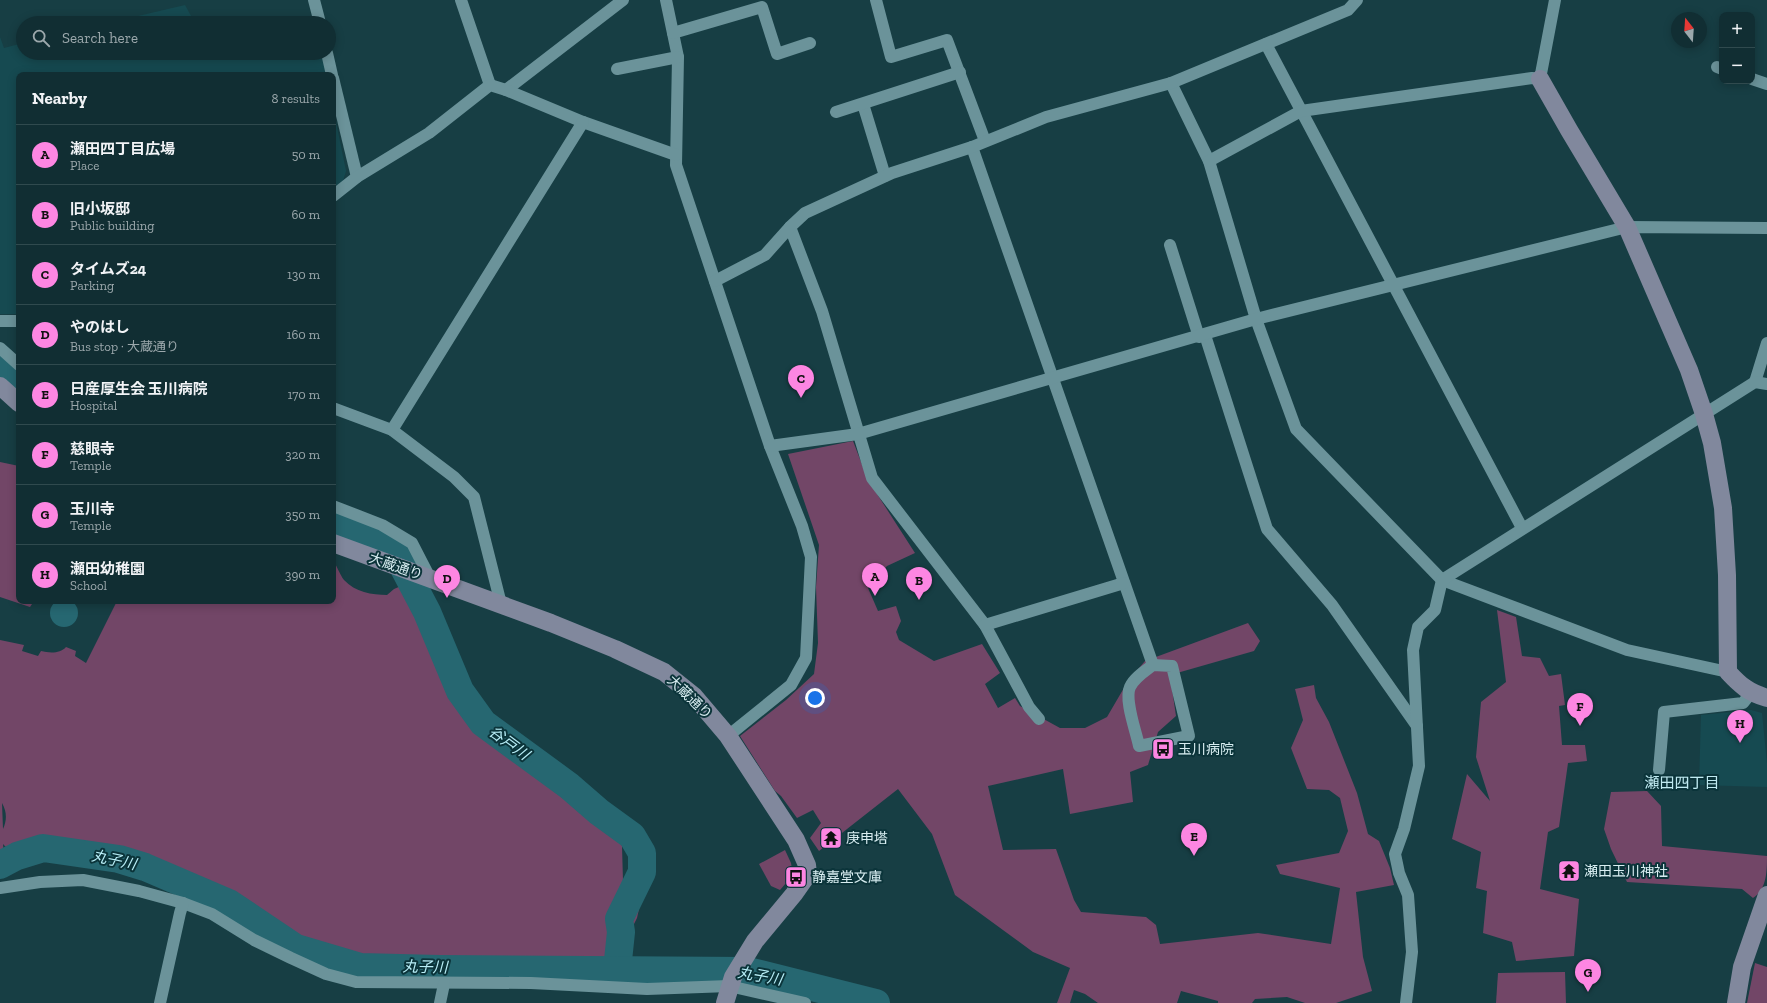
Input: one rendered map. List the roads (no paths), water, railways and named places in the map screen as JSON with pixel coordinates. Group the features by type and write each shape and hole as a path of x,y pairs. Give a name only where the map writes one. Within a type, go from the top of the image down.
{"street":[{"path":"314,0 318,16"},
{"path":"461,0 490,85"},
{"path":"506,90 623,0"},
{"path":"666,0 678,57 676,165 770,446 802,526 811,557 806,658 791,684 728,736"},
{"path":"876,0 891,57 948,40 985,141"},
{"path":"715,282 765,255 790,227 805,213 885,176 972,147 1046,117 1171,83 1348,10 1357,0"},
{"path":"1555,0 1540,79 1627,227 1689,370 1712,443 1723,508 1727,575 1728,672"},
{"path":"673,33 762,7 777,54 810,43"},
{"path":"1266,44 1522,528"},
{"path":"617,69 678,57"},
{"path":"329,60 332,72"},
{"path":"836,112 960,72"},
{"path":"1209,161 1301,111 1532,78 1540,79"},
{"path":"1755,80 1767,84"},
{"path":"1171,83 1209,161 1256,319 1296,429 1442,580 1627,650 1728,672 1741,686 1759,695"},
{"path":"490,85 506,90 583,122 676,155"},
{"path":"336,194 357,177 429,133 490,85"},
{"path":"336,89 357,177"},
{"path":"863,104 885,176"},
{"path":"392,430 583,122"},
{"path":"972,147 1153,665"},
{"path":"790,227 822,311 872,478 985,625 1029,707 1039,719"},
{"path":"770,446 858,434 1202,336 1256,319 1627,227 1767,228"},
{"path":"1170,245 1267,529 1332,605 1417,726"},
{"path":"0,321 16,321"},
{"path":"1406,1003 1412,952 1409,902 1408,895 1398,873 1395,854 1404,829 1419,766 1413,650 1418,627 1434,610 1442,580 1704,414 1761,383 1767,343"},
{"path":"0,348 16,362"},
{"path":"0,386 16,400"},
{"path":"336,409 392,430 454,477 474,497 501,604"},
{"path":"336,507 382,525 412,543 430,578"},
{"name":"大蔵通り","path":"336,545 501,604 608,646 664,672 694,696 728,736 796,840 804,856 808,874 794,894 755,941 731,983"},
{"path":"985,625 1124,582"},
{"path":"1153,665 1172,666 1189,736 1139,746 1128,697 1130,686 1153,665"},
{"path":"1659,770 1664,712 1743,703 1759,695"},
{"path":"0,888 40,882 83,880 139,891 183,903 212,914 254,940 326,974 356,982 444,984 531,983 648,989 731,983 805,1003"},
{"path":"1736,1003 1742,967 1767,895"},
{"path":"160,1003 183,903"},
{"path":"440,1003 444,984"}],"waterway":[{"name":"谷戸川","path":"0,362 16,376"},
{"name":"谷戸川","path":"336,522 384,541 394,549 427,612 460,691 483,723 569,786 599,812 632,836 642,853 642,872 619,919 621,932 617,970"},
{"name":"丸子川","path":"0,865 17,856 43,848 119,859 145,867 229,903 296,948 360,967 748,971 876,1003"}],"place":[{"name":"タイムズ24","path":"801,398"},
{"name":"瀬田四丁目広場","path":"875,596"},
{"name":"やのはし","path":"447,598"},
{"name":"旧小坂邸","path":"919,600"},
{"name":"慈眼寺","path":"1580,726"},
{"name":"瀬田幼稚園","path":"1740,743"},
{"name":"玉川病院","path":"1163,749"},
{"name":"庚申塔","path":"831,838"},
{"name":"日産厚生会 玉川病院","path":"1194,856"},
{"name":"瀬田玉川神社","path":"1569,871"},
{"name":"静嘉堂文庫","path":"796,877"},
{"name":"玉川寺","path":"1588,992"}],"district":[{"name":"瀬田四丁目","path":"1682,783"}]}
